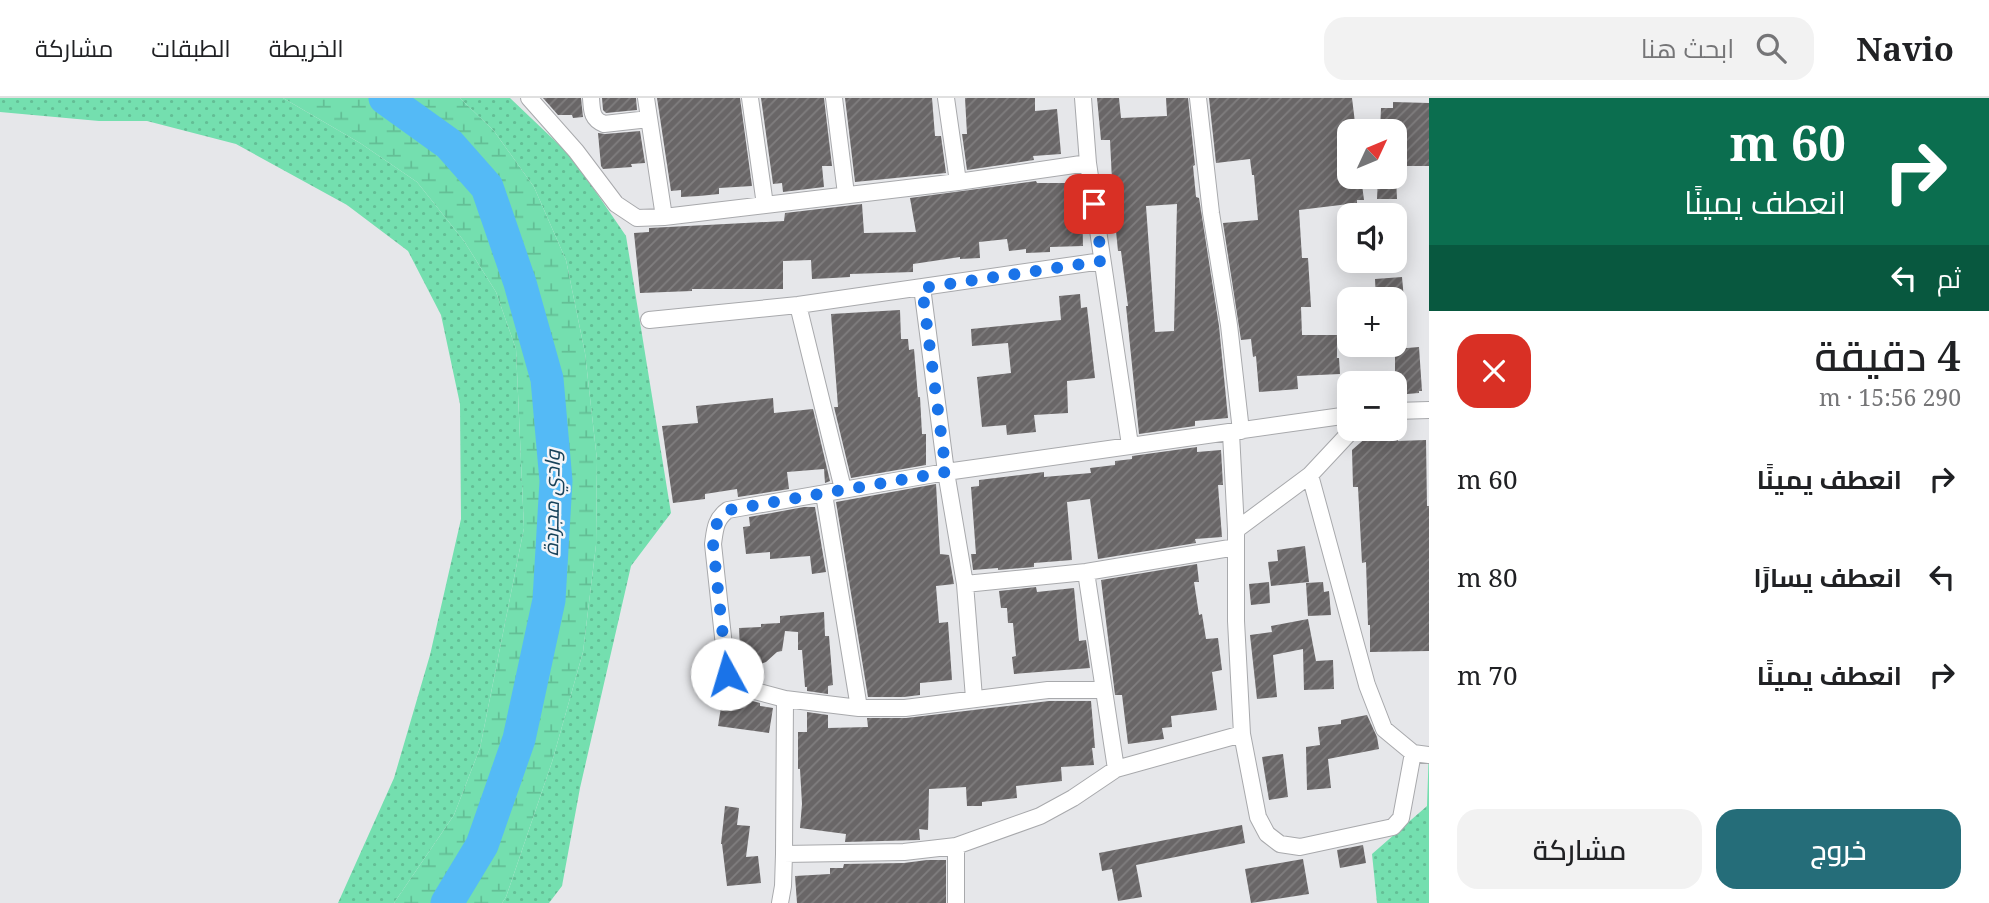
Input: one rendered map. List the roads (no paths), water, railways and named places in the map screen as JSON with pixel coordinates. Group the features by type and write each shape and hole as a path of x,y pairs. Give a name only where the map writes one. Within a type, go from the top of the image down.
{"street":[{"path":"529,98 576,151 616,204 637,218 958,182 1088,163"},
{"path":"591,98 594,118 598,122 604,124 649,119"},
{"path":"646,98 664,217"},
{"path":"750,98 765,205"},
{"path":"834,98 846,194"},
{"path":"946,98 958,182"},
{"path":"1083,98 1088,163 1130,445"},
{"path":"1198,98 1211,213 1229,325 1236,432 1236,621 1242,734 1258,817 1266,834 1280,844 1300,847 1393,827 1401,818 1421,754 1384,729 1367,685 1310,475"},
{"path":"649,320 798,305 1102,261"},
{"path":"922,288 946,472 965,584 974,698"},
{"path":"798,305 843,489"},
{"path":"1407,411 1429,410"},
{"path":"1103,690 1048,690 905,708 859,708 785,699 736,686 727,674 713,544 716,523 728,510 843,489 1337,417"},
{"path":"1236,530 1310,475 1342,441"},
{"path":"824,494 859,708"},
{"path":"965,584 1086,572 1236,547"},
{"path":"1086,572 1116,769"},
{"path":"780,903 784,854 785,699"},
{"path":"784,854 904,852 956,846 1040,816 1116,769 1242,734"},
{"path":"956,846 956,903"}],"waterway":[{"name":"وادي مجردة","path":"385,98 449,144 487,187 520,283 547,379 556,481 549,600 519,739 482,845 447,903"}]}
